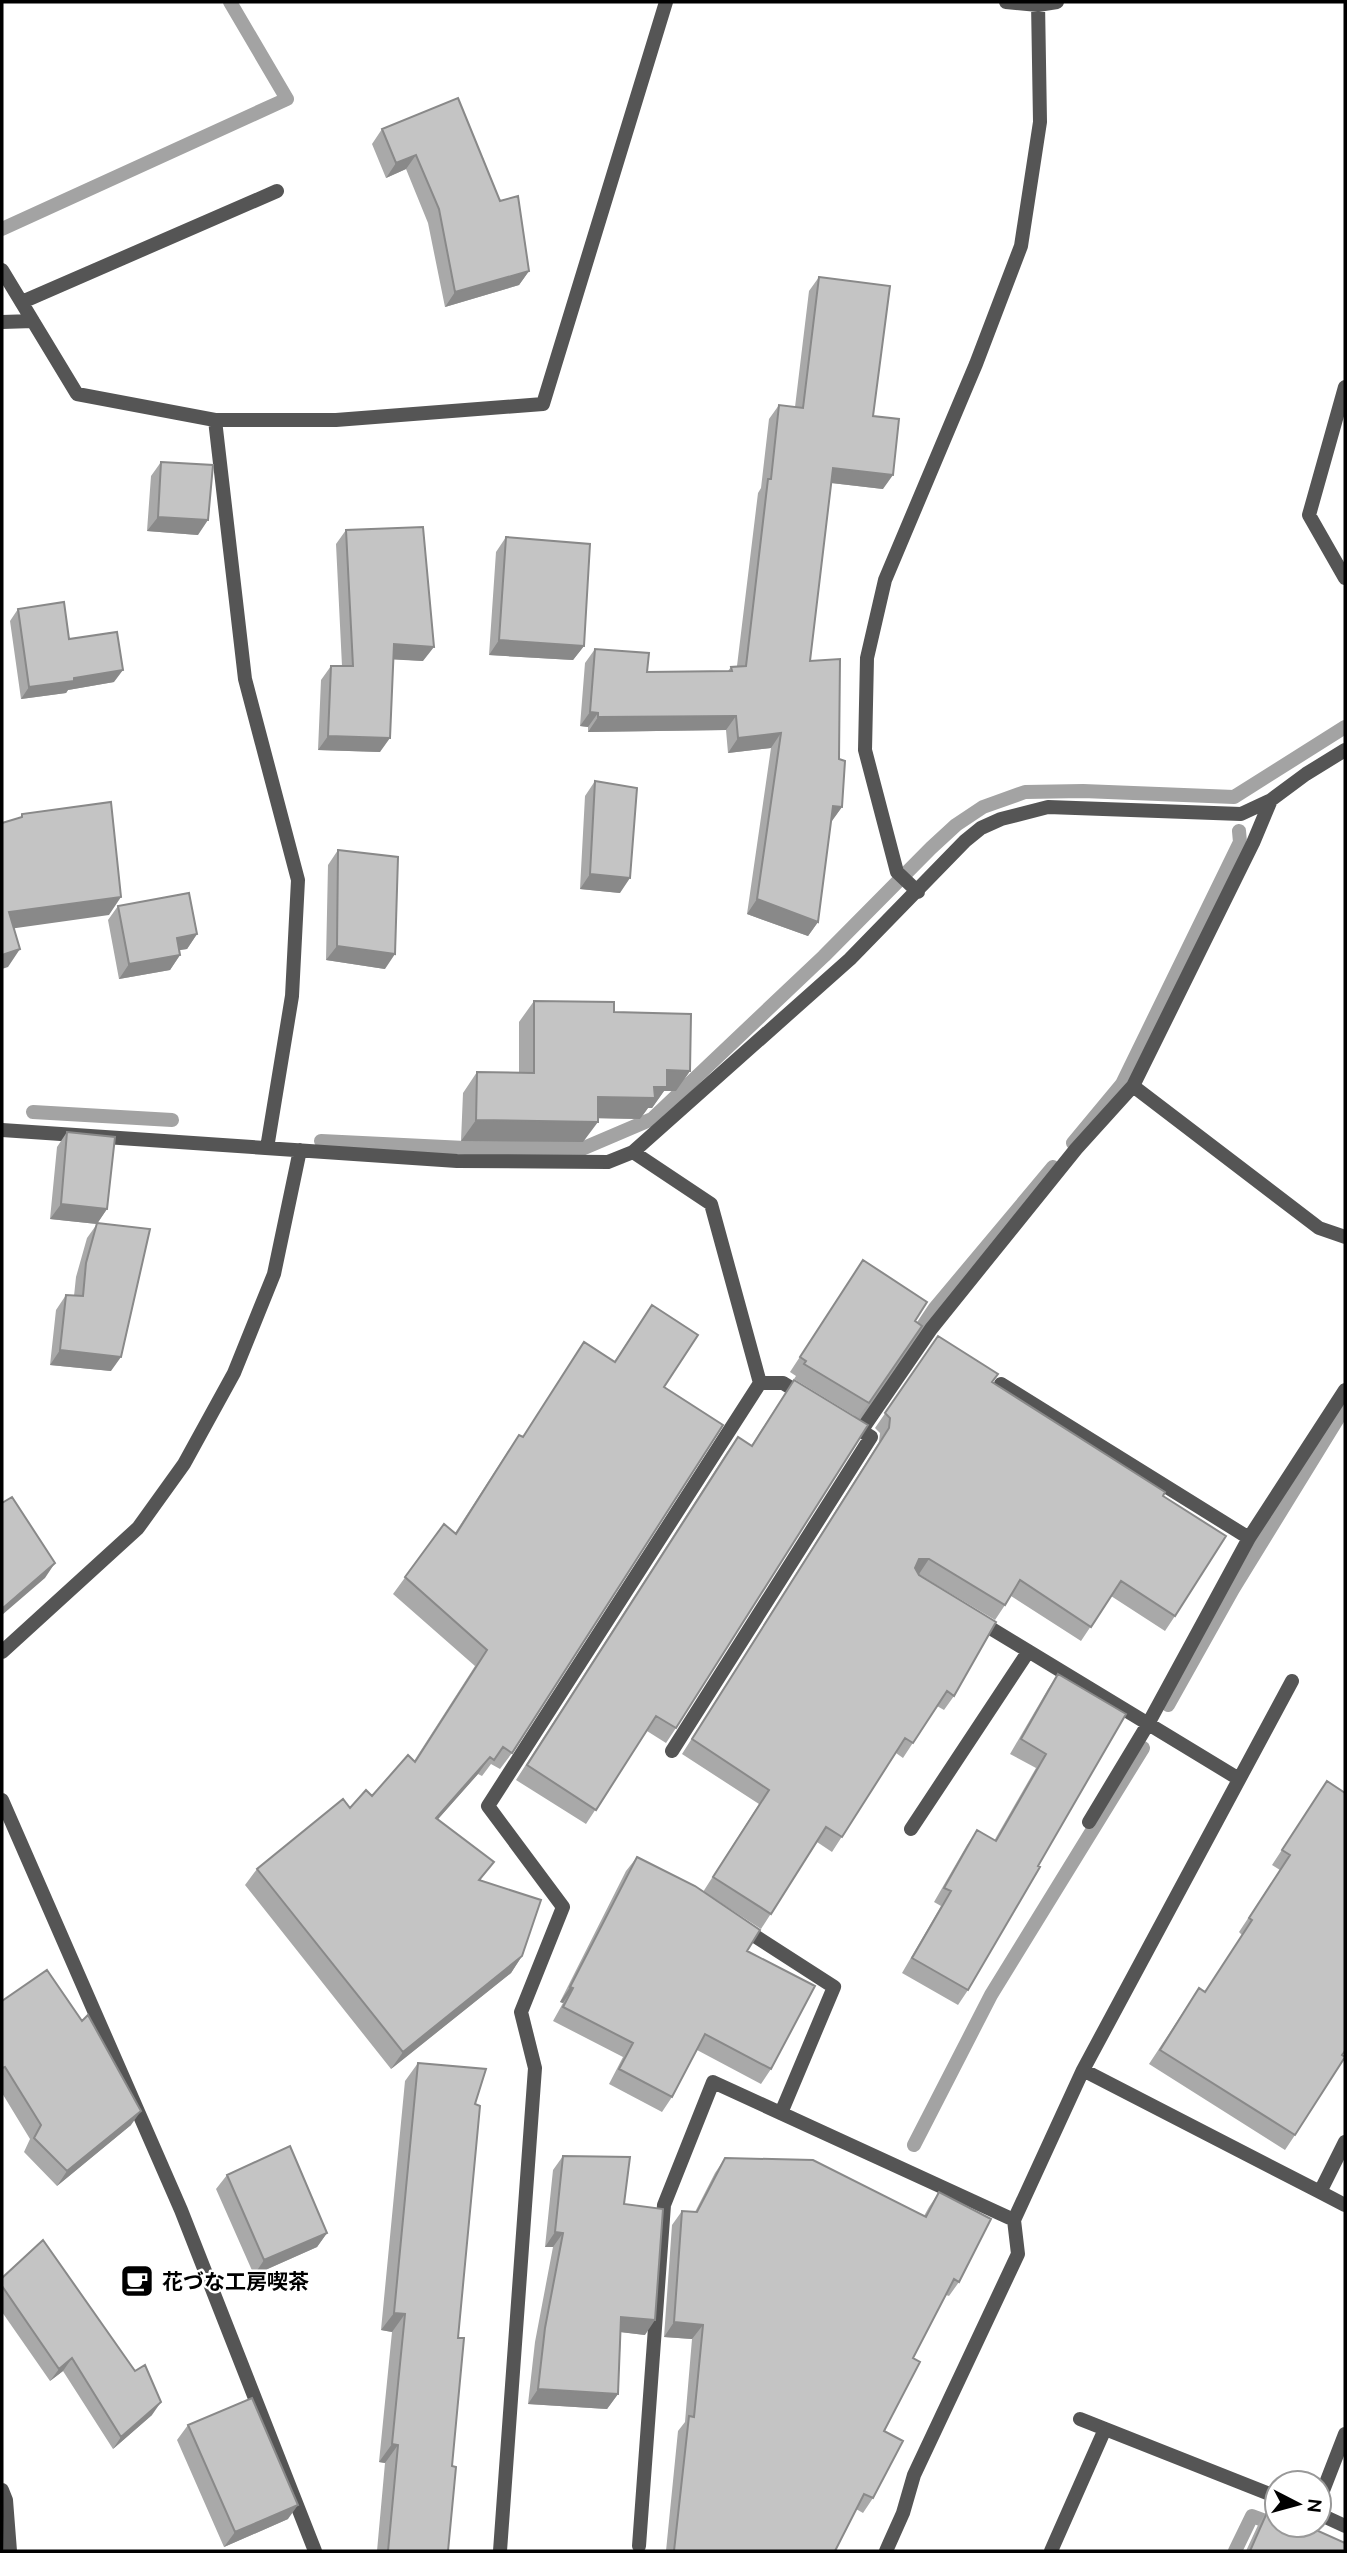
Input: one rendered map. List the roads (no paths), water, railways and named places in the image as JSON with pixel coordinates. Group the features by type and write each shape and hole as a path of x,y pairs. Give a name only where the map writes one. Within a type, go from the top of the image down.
{"street":[{"path":"2,270 77,394 215,420 336,420 543,404 666,2"},
{"path":"1006,2 1057,2"},
{"path":"915,890 897,872 865,750 867,658 885,580 976,364 1021,246 1040,122 1038,4"},
{"path":"22,302 276,191"},
{"path":"2,322 33,321"},
{"path":"1345,387 1309,515 1345,578"},
{"path":"215,420 245,679 298,880 292,996 267,1148"},
{"path":"2,1130 457,1161 608,1162 633,1152 850,959 915,890 981,828 1024,812 1048,807 1241,814 1271,800 1345,750"},
{"path":"672,1751 871,1437 852,1425 1076,1149 1133,1086 1253,843 1271,800"},
{"path":"1133,1086 1318,1228 1345,1237"},
{"path":"2,1652 138,1528 184,1464 234,1373 274,1274 300,1150"},
{"path":"500,2551 535,2068 521,2012 563,1907 488,1806 760,1383 711,1204 633,1152"},
{"path":"760,1383 783,1383 817,1404"},
{"path":"1001,1384 1249,1538"},
{"path":"1088,1822 1148,1724 1249,1538 1345,1390"},
{"path":"960,1610 1239,1779"},
{"path":"911,1829 1028,1652"},
{"path":"886,2551 904,2513 914,2475 1018,2254 1014,2220 1083,2070 1292,1681"},
{"path":"2,1800 181,2210 315,2551"},
{"path":"728,1919 834,1987 781,2113"},
{"path":"1083,2070 1345,2205"},
{"path":"639,2546 664,2204 713,2082 1014,2220"},
{"path":"1320,2192 1345,2142"},
{"path":"1080,2419 1263,2491"},
{"path":"1051,2551 1105,2429"},
{"path":"1331,2469 1345,2434"},
{"path":"2,2490 6,2500 10,2551"}],"waterway":[{"path":"2,229 287,99 230,2"},
{"path":"321,1141 465,1148 584,1148 652,1119 824,956 931,848 956,825 983,807 1025,792 1083,791 1234,797 1345,727"},
{"path":"1073,1143 1122,1084 1240,842 1239,831"},
{"path":"33,1112 172,1120"},
{"path":"850,1435 935,1308 1053,1167"},
{"path":"1168,1705 1233,1589 1345,1407"},
{"path":"914,2145 991,1995 1143,1748"},
{"path":"1235,2551 1252,2516 1263,2520"}],"place":[{"name":"花づな工房喫茶","path":"137,2281"}]}
